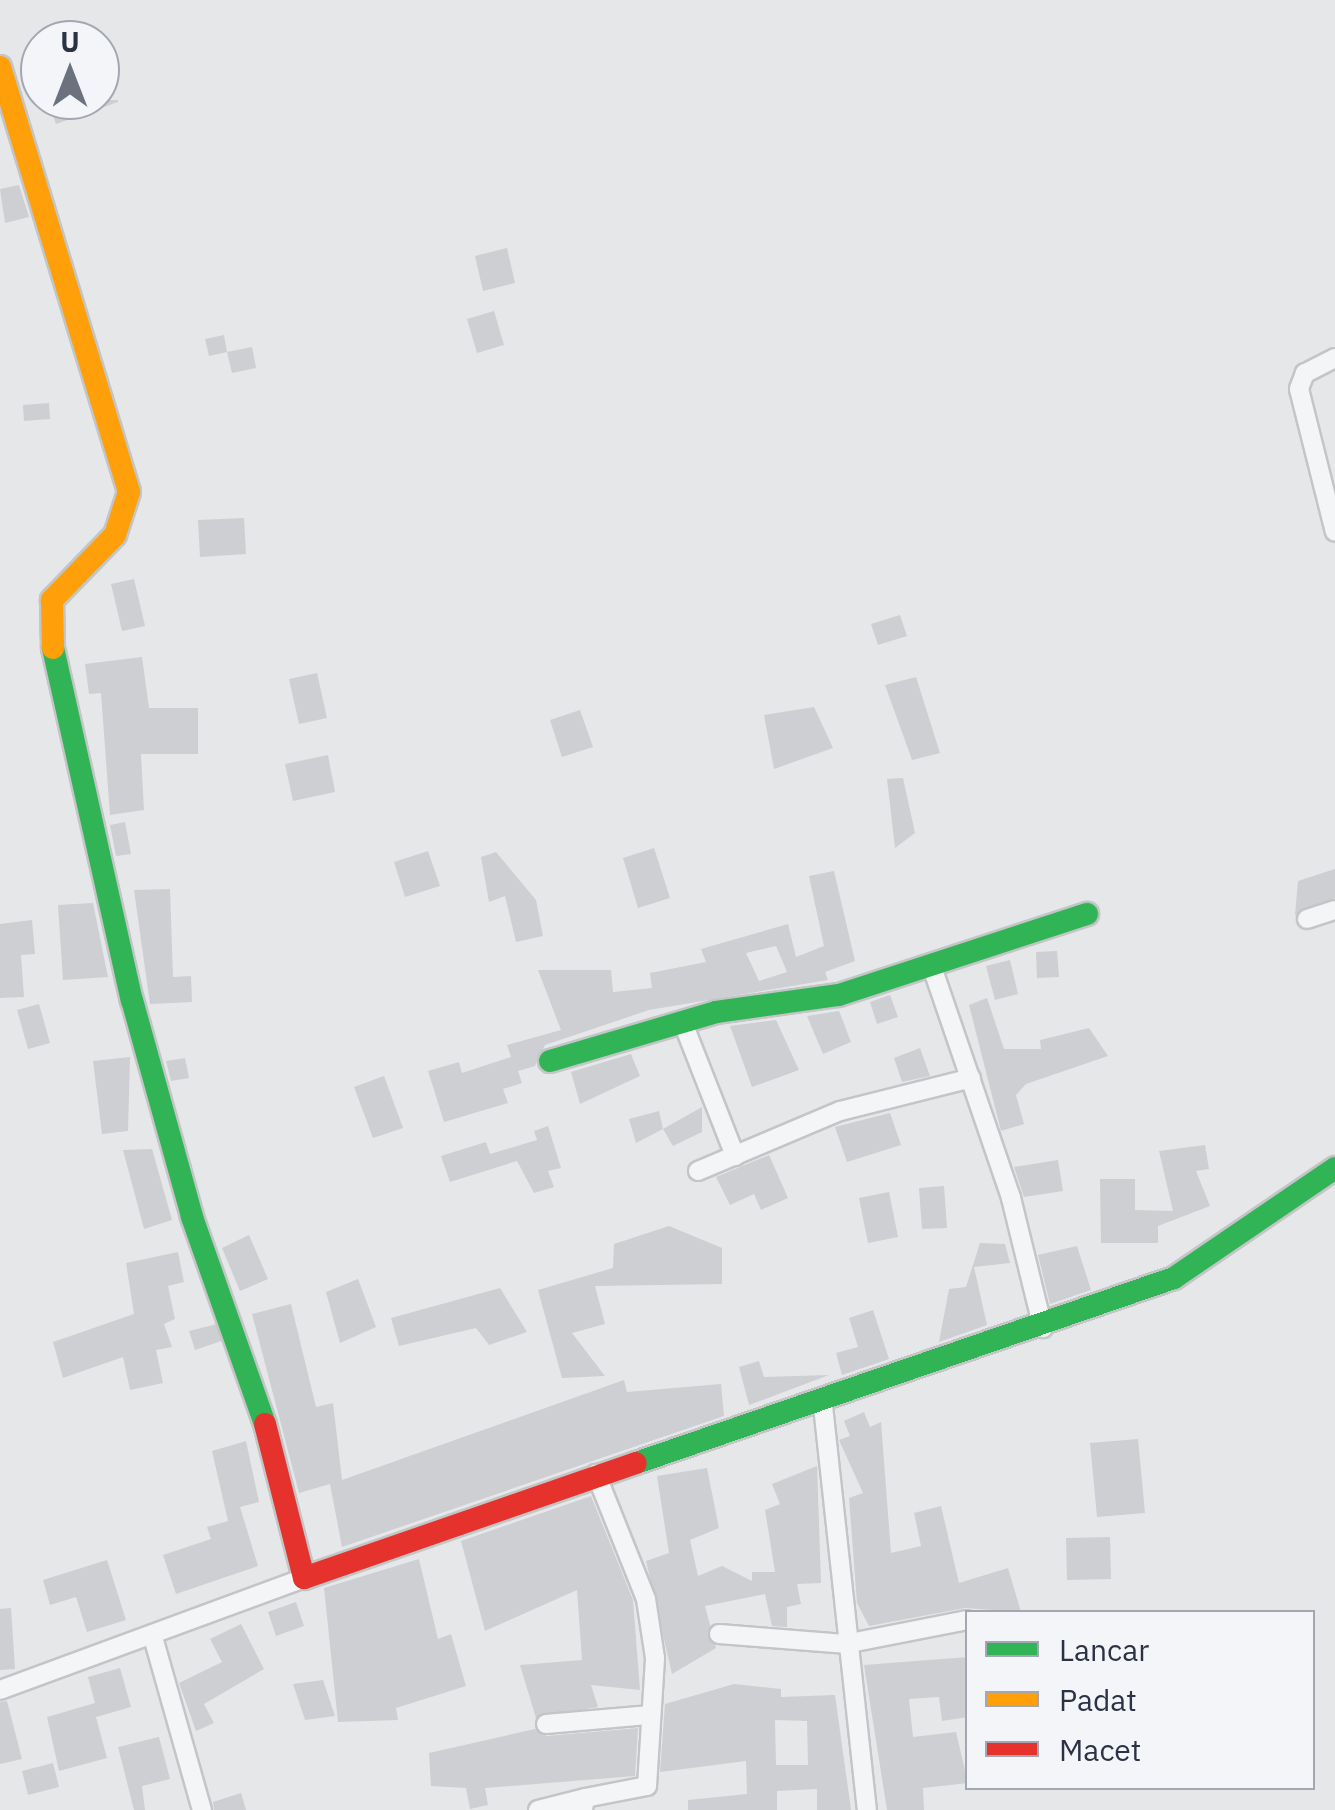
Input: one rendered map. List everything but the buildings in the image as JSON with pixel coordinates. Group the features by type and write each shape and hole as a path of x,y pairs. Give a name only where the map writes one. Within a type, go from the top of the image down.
{"street":[{"path":"0,67 129,492 115,536 52,600 54,649 132,1000 192,1217 248,1356 304,1578"},
{"path":"1335,358 1305,373 1299,389 1335,532"},
{"path":"1306,919 1335,910"},
{"path":"550,1061 684,1023 800,1004 1087,914"},
{"path":"932,964 971,1078 1043,1328"},
{"path":"684,1023 735,1156"},
{"path":"698,1171 840,1111 971,1078"},
{"path":"0,1690 596,1474 823,1406 1043,1328 1215,1258 1335,1168"},
{"path":"823,1406 845,1644 868,1810"},
{"path":"538,1810 584,1804 648,1786 648,1715 655,1658 646,1599 596,1474"},
{"path":"719,1634 845,1644 965,1620"},
{"path":"153,1636 202,1810"},
{"path":"546,1724 648,1715"}],"traffic: fast":[{"path":"53,648 132,1000 192,1217 265,1424"},
{"path":"550,1061 716,1012 839,995 1087,914"},
{"path":"636,1463 1174,1278 1335,1168"}],"traffic: slow":[{"path":"0,67 129,492 115,535 52,600 53,648"}],"traffic: jam":[{"path":"265,1424 304,1578 636,1463"}]}
